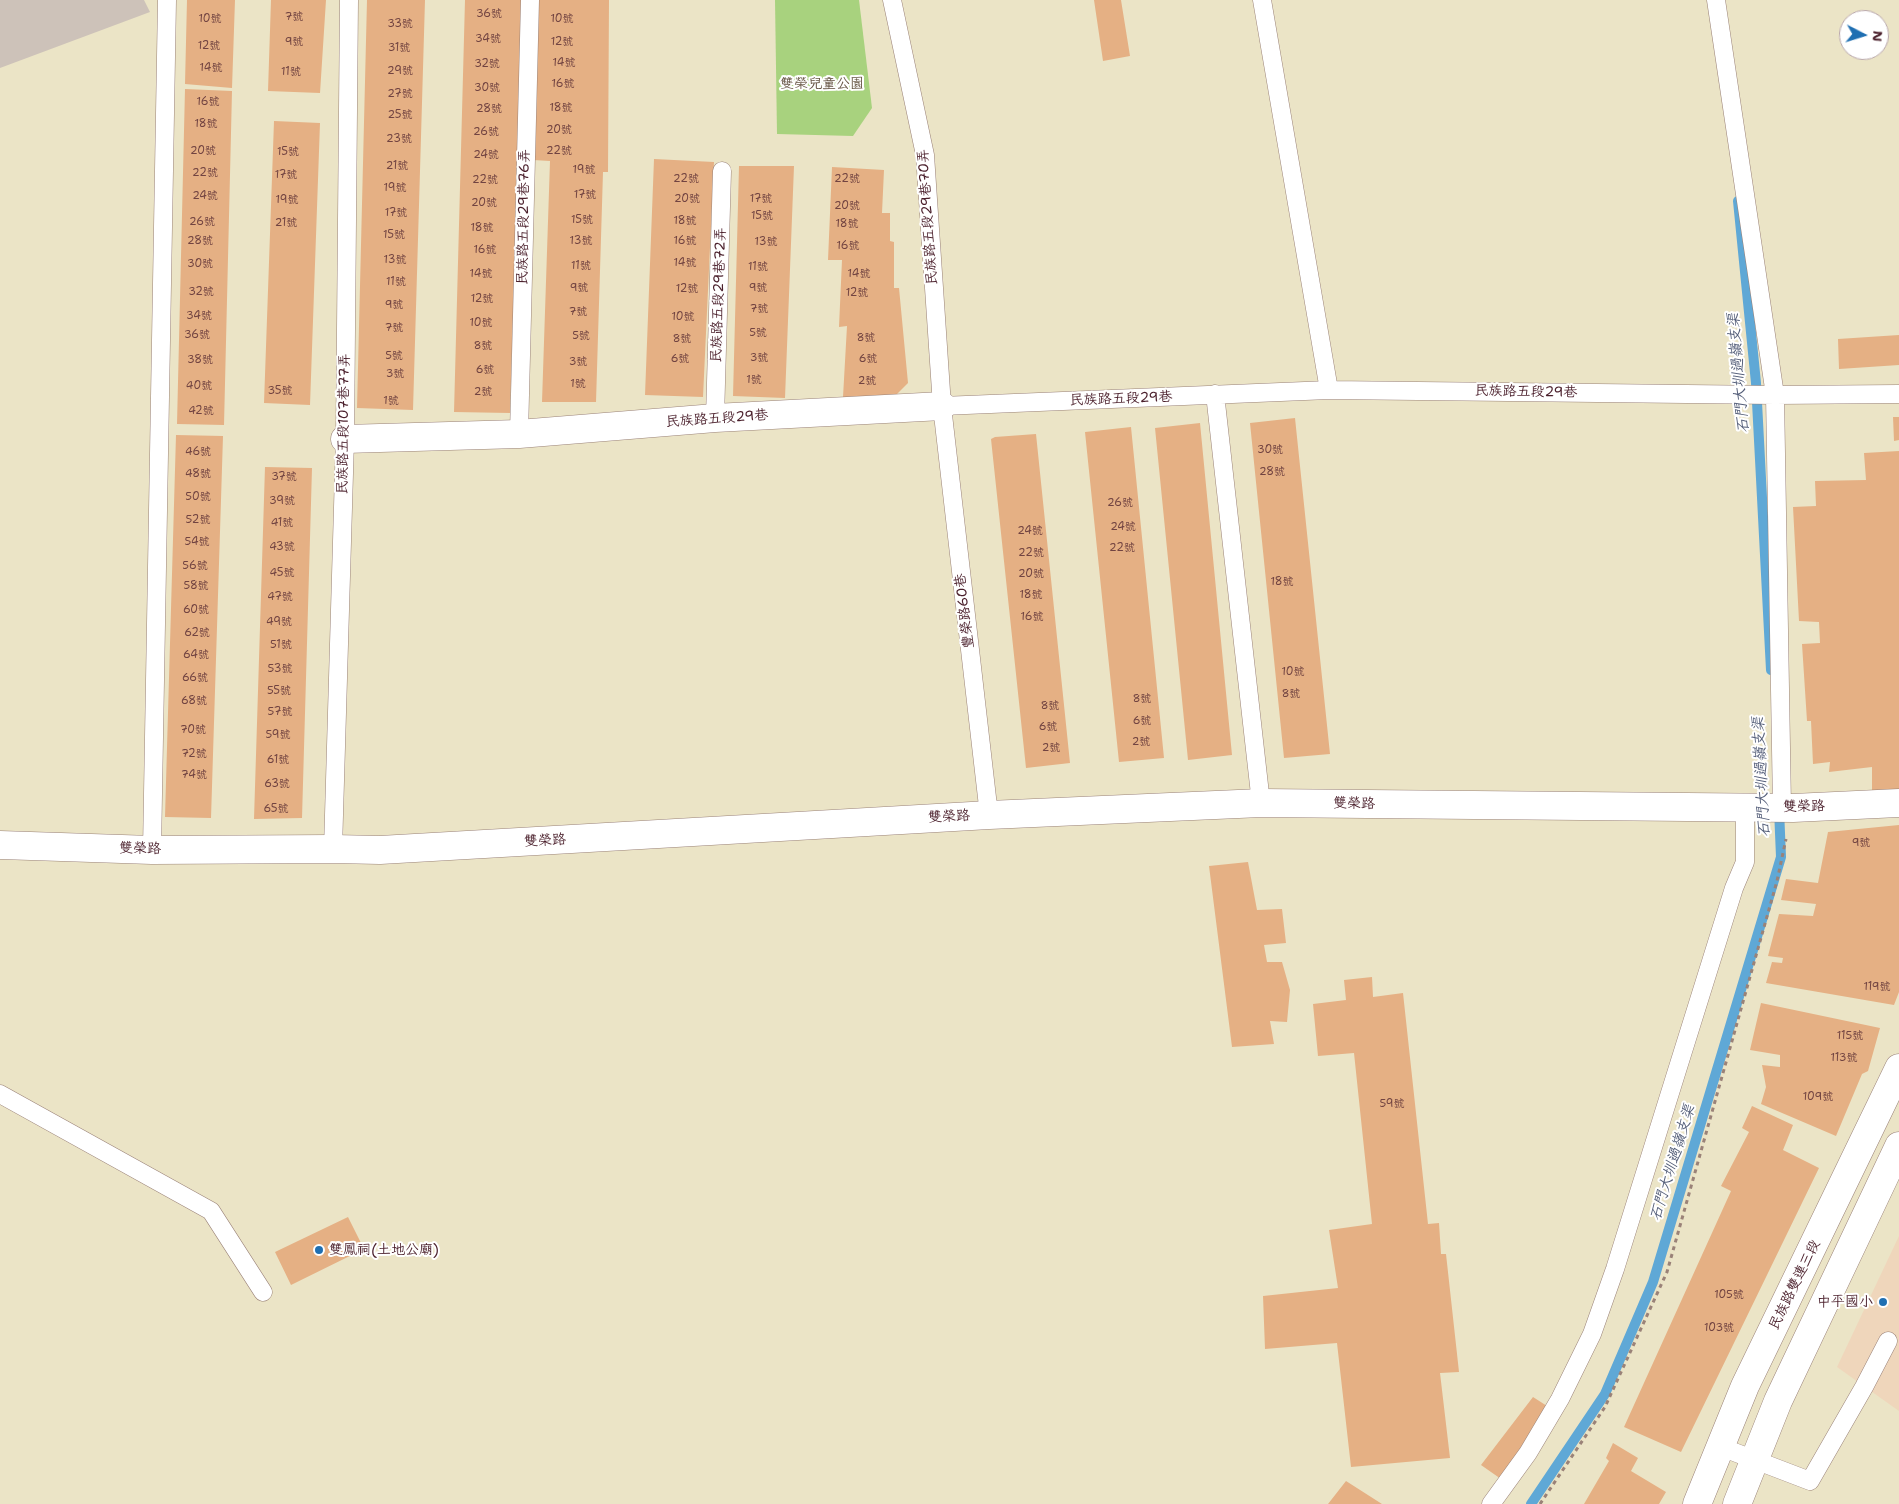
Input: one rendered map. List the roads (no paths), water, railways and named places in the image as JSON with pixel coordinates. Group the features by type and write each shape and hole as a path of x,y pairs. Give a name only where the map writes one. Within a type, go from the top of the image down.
{"street":[{"name":"民族路五段29巷","path":"345,439 519,434 715,418 942,406"},
{"name":"雙榮路","path":"0,845 152,850 380,850 989,815 1260,803 1745,808 1899,803"},
{"name":"民族路雙連三段","path":"1697,1504 1745,1386 1899,1068"},
{"path":"1736,1504 1778,1401 1899,1146"}],"lane":[{"path":"152,850 167,0"},
{"name":"民族路五段107巷77弄","path":"333,849 345,439 350,0"},
{"name":"民族路五段29巷76弄","path":"519,434 530,0"},
{"name":"民族路五段29巷70弄","path":"892,0 925,155 942,406"},
{"path":"1262,0 1329,390"},
{"path":"1716,0 1775,395 1788,808"},
{"name":"民族路五段29巷72弄","path":"715,418 722,171"},
{"name":"民族路五段29巷","path":"942,406 1329,390 1775,395 1899,394"},
{"path":"1216,394 1260,803"},
{"name":"豐榮路60巷","path":"942,406 989,815"},
{"path":"1491,1504 1528,1453 1560,1399 1592,1334 1615,1269 1734,888 1745,862 1745,808"},
{"path":"0,1094 211,1212 263,1292"},
{"path":"1721,1446 1810,1481 1864,1387 1888,1340"}],"waterway":[{"name":"石門大圳過嶺支渠","path":"1738,201 1756,383 1771,670"},
{"name":"石門大圳過嶺支渠","path":"1531,1504 1605,1394 1653,1282 1781,857 1779,809"}],"place":[{"name":"雙鳳祠(土地公廟)","path":"319,1250"},
{"name":"中平國小","path":"1883,1302"}],"park label":[{"name":"雙榮兒童公園","path":"822,84"}]}
